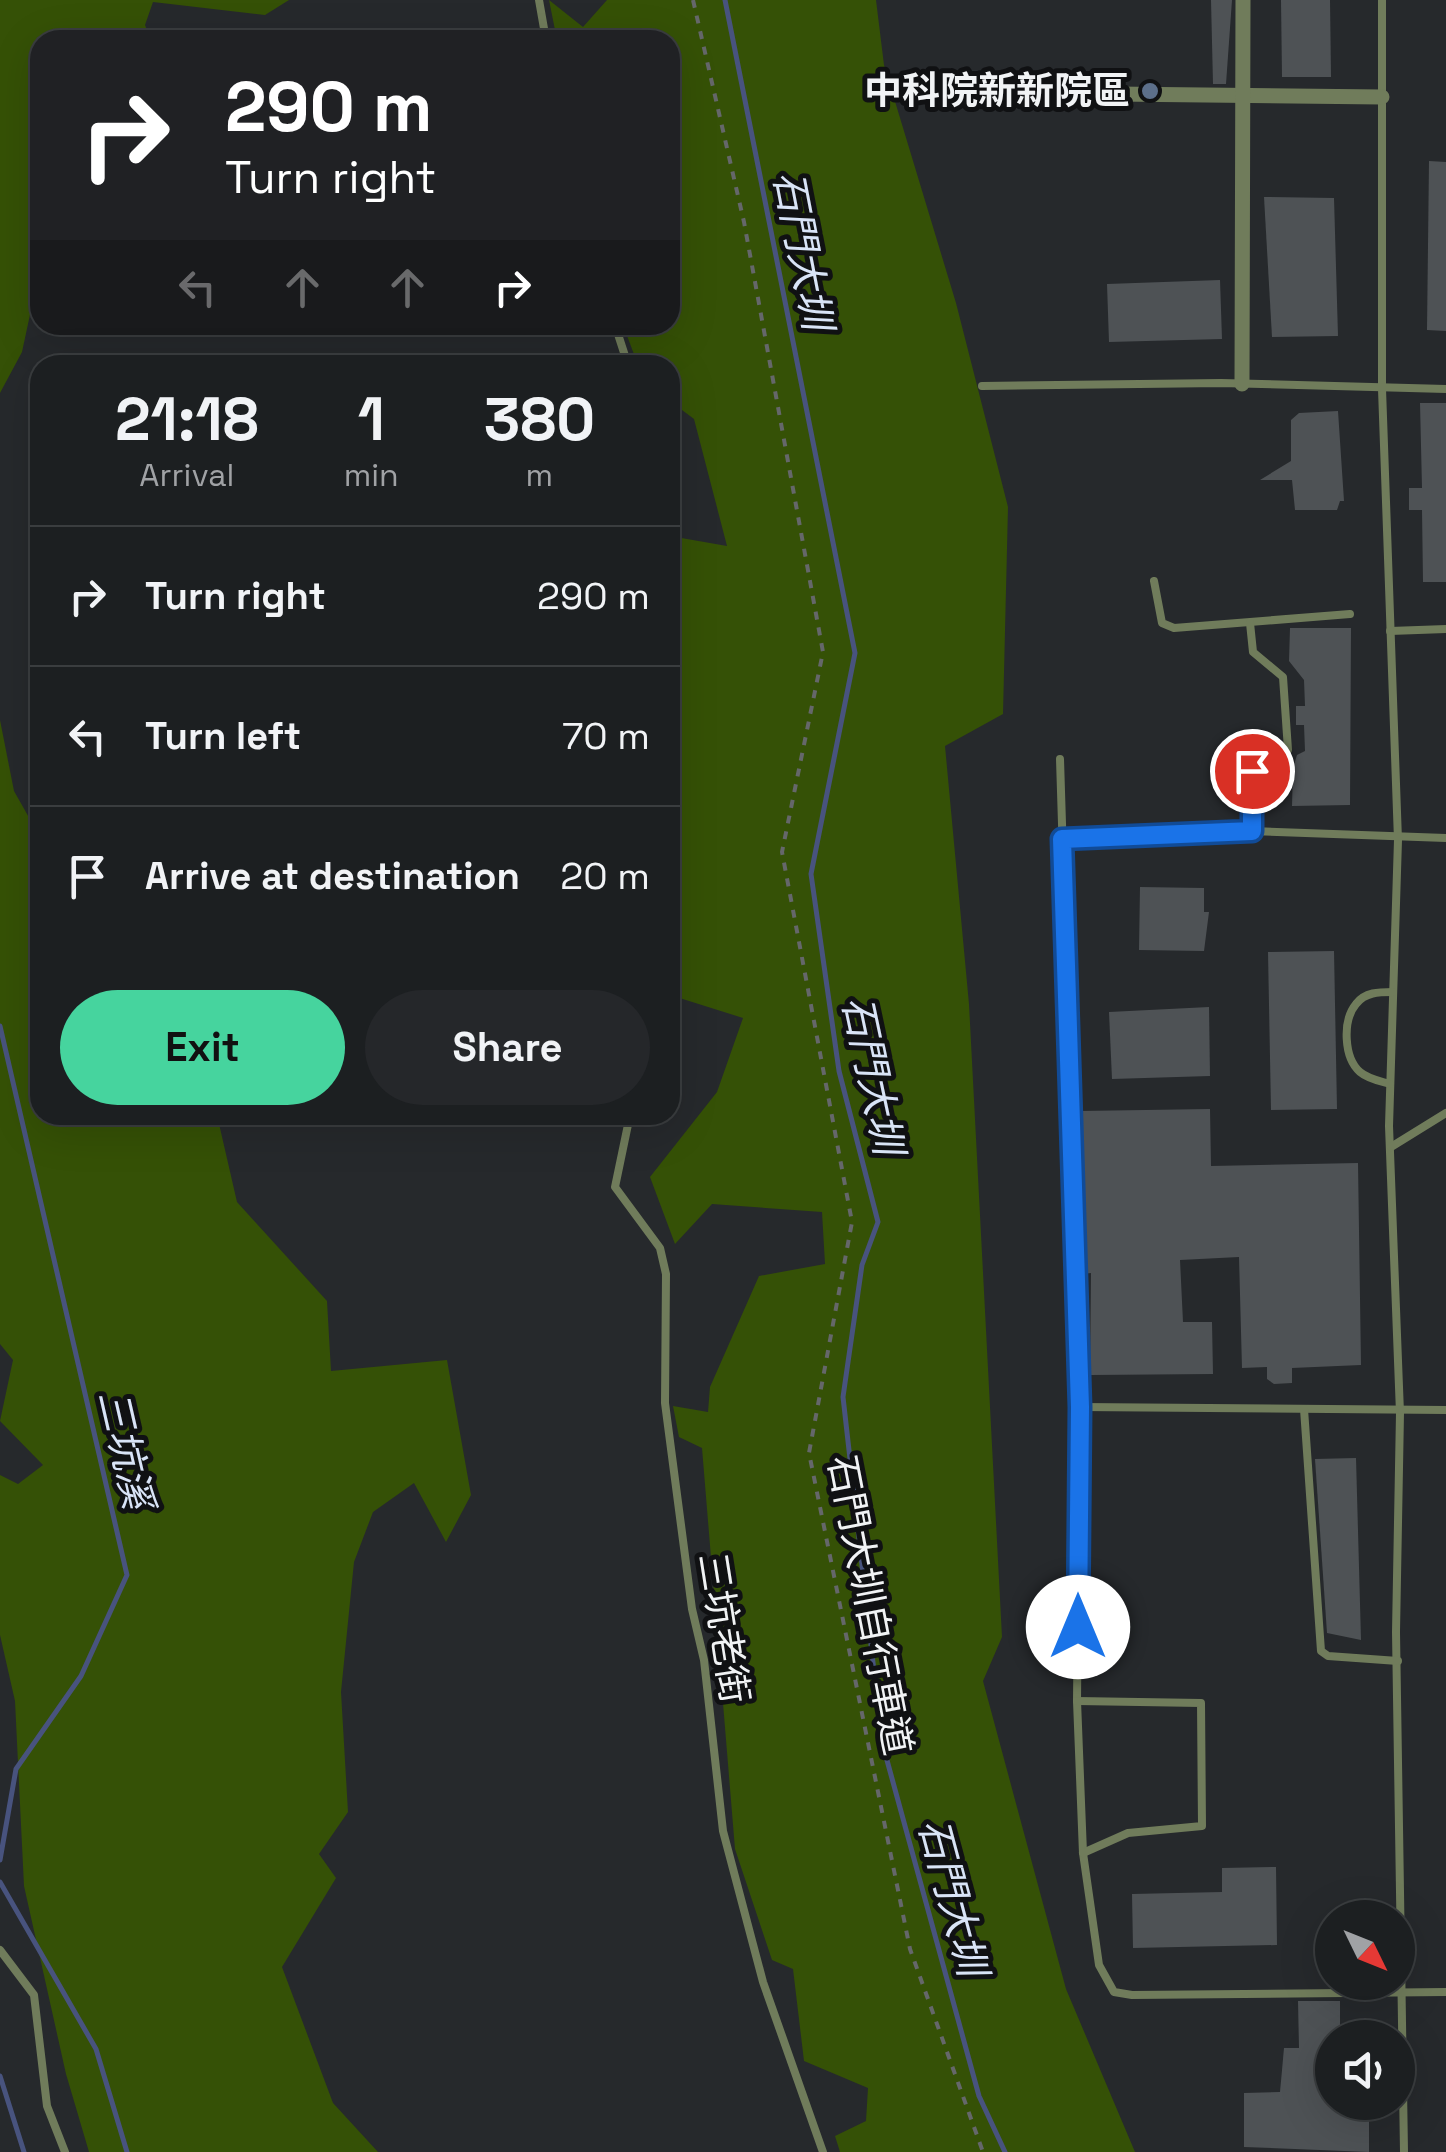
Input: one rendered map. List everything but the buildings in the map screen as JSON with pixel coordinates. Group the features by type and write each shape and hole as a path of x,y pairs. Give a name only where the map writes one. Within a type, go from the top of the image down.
{"street":[{"path":"1242,384 1243,0"},
{"path":"1026,93 1382,97"}],"lane":[{"path":"539,0 544,30"},
{"path":"1382,0 1382,389 1398,840 1390,1084 1400,1413 1401,1900"},
{"path":"982,386 1242,384 1446,388"},
{"path":"1154,581 1162,623 1174,628 1350,614"},
{"path":"1250,623 1253,652 1283,678 1286,688 1288,750 1272,767 1252,771 1252,831"},
{"path":"1390,631 1446,629"},
{"path":"1060,759 1080,1407 1077,1700 1083,1853 1099,1966 1114,1992 1315,1993"},
{"path":"1062,839 1252,831 1398,840 1446,838"},
{"path":"1390,1084 1362,1074 1348,1057 1348,1026 1355,1005 1372,992 1393,992"},
{"path":"1391,1147 1446,1113"},
{"name":"三坑老街","path":"628,1125 616,1187 660,1248 666,1274 665,1403 692,1609 704,1660 723,1831 764,1982 823,2152"},
{"path":"1080,1407 1400,1413 1446,1410"},
{"path":"1304,1409 1321,1650 1328,1656 1398,1661"},
{"path":"1077,1700 1201,1703 1202,1826 1128,1833 1083,1853"},
{"path":"0,1950 34,1996 44,2048 48,2106 66,2152"},
{"path":"1415,1993 1446,1992"},
{"path":"1402,2000 1404,2152"}],"path":[{"name":"石門大圳自行車道","path":"693,0 744,222 822,652 782,852 852,1222 809,1452 910,1949 983,2152"}],"green space":[{"path":"0,0 289,0 265,15 153,2 145,25 147,30 30,30 30,315 22,352 0,393"},
{"path":"549,0 583,27 607,0 876,0 884,65 956,303 1008,507 1003,714 945,746 969,1004 1002,1637 983,1681 1066,1989 1135,2152 840,2152 835,2136 866,2121 868,2088 804,2061 793,1969 772,1960 735,1849 702,1448 679,1437 673,1406 708,1412 710,1387 759,1276 825,1264 822,1212 712,1204 675,1244 650,1177 717,1092 743,1018 680,998 680,538 727,546 694,419 680,408 680,355 634,355 627,335 680,335 680,30 555,30"},
{"path":"0,720 14,791 30,819 30,1125 219,1125 237,1202 327,1301 331,1371 447,1360 471,1495 446,1542 414,1483 373,1512 354,1562 341,1692 348,1812 319,1854 336,1878 282,1967 333,2103 378,2152 89,2152 66,2074 24,1886 15,1701 0,1635 0,1475 18,1484 43,1465 0,1421 13,1360 0,1344"}],"waterway":[{"name":"石門大圳","path":"725,0 855,653 811,874 839,1071 878,1222 862,1265 843,1397 882,1742 979,2096 1005,2152"},
{"name":"三坑溪","path":"0,1026 127,1575 81,1676 16,1769 0,1860"},
{"name":"三坑溪","path":"0,1882 96,2049 127,2152"},
{"path":"0,2076 24,2152"}],"place":[{"name":"中科院新新院區","path":"1150,91"}],"route":[{"path":"1078,1627 1080,1407 1062,839 1252,831 1252,771"}]}
